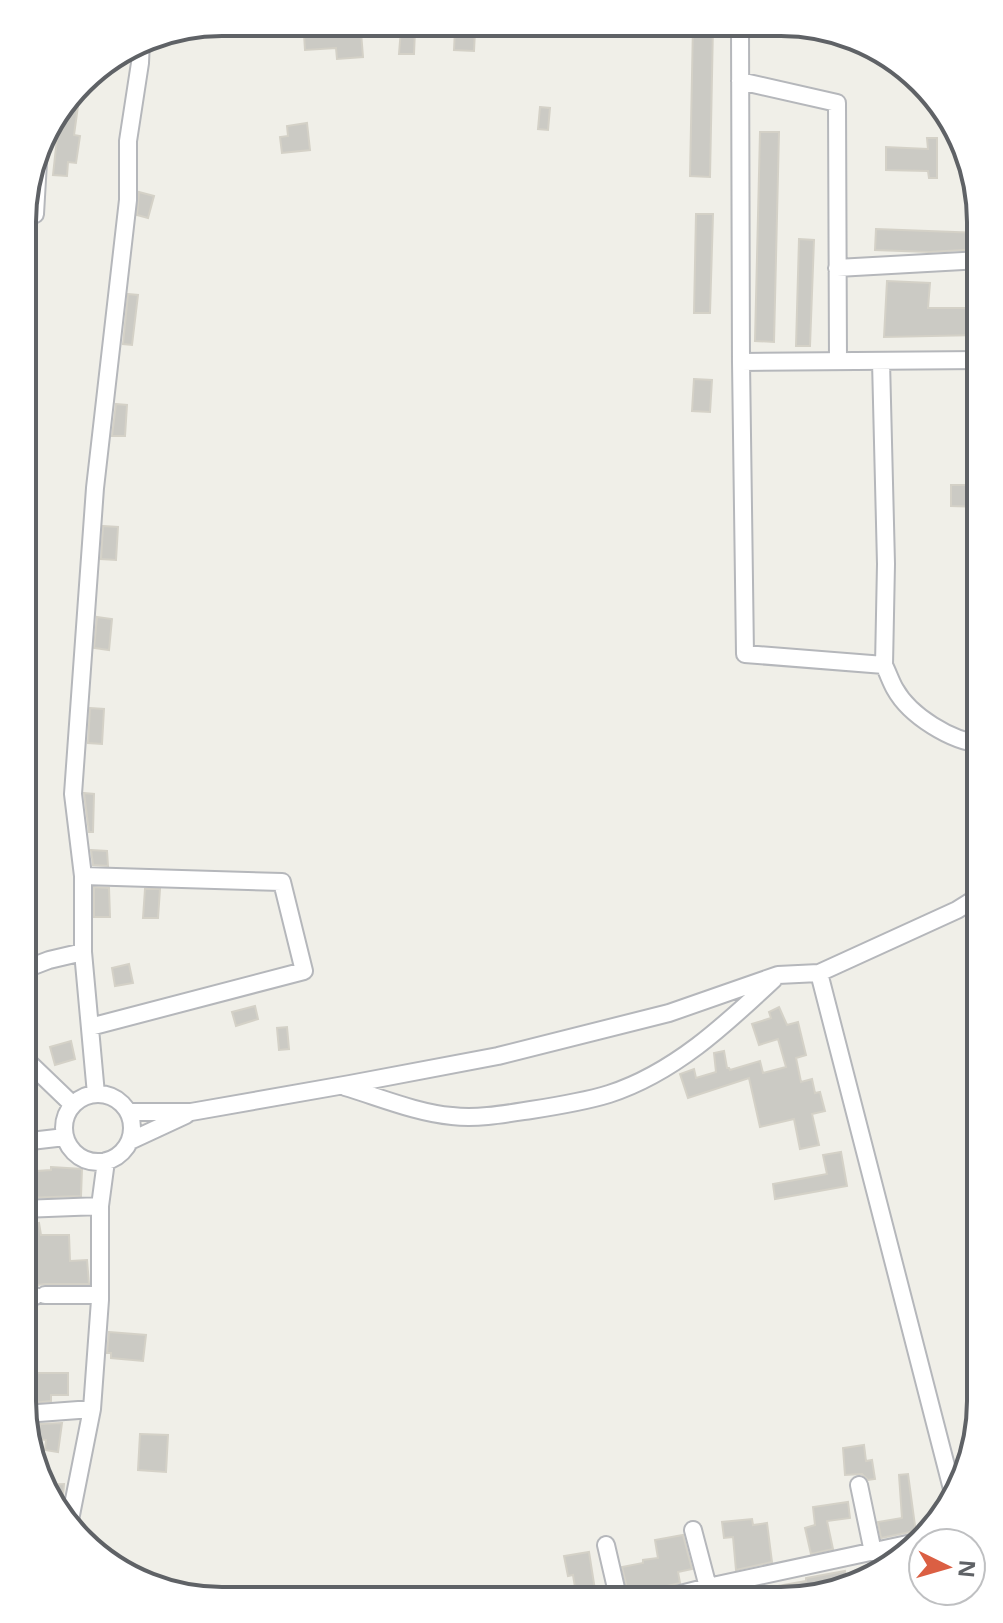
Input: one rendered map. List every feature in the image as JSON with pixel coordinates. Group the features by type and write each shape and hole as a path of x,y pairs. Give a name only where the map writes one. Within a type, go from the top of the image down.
{"street":[{"path":"740,36 745,654 884,665"},
{"path":"96,1094 83,952 83,876 73,794 95,488 128,200 128,141 140,55"},
{"path":"740,81 837,103 838,361"},
{"path":"837,268 967,261"},
{"path":"741,362 967,360"},
{"path":"881,361 886,564 884,665 896,692 917,715 947,734 967,741"},
{"path":"83,876 282,882 304,971 90,1027"},
{"path":"128,1112 191,1112 498,1056 669,1013 778,975 819,973 967,904"},
{"path":"36,965 83,952"},
{"path":"819,973 950,1479"},
{"path":"341,1086 451,1116 485,1117 569,1104 611,1093 648,1077 693,1050 778,975"},
{"path":"36,1069 73,1105"},
{"path":"96,1094 114,1097 128,1112 132,1123 130,1141 124,1150 115,1158 95,1162 73,1152 63,1128 65,1116 73,1105 96,1094"},
{"path":"130,1141 191,1112"},
{"path":"36,1140 65,1137"},
{"path":"72,1510 92,1409 100,1295 100,1206 106,1161"},
{"path":"36,1208 100,1206"},
{"path":"36,1297 100,1295"},
{"path":"37,1413 92,1409"},
{"path":"859,1485 873,1552"},
{"path":"693,1530 708,1587 897,1546"},
{"path":"606,1545 616,1587"}],"building":[{"path":"304,36 361,36 363,57 337,59 336,48 305,50"},
{"path":"400,36 415,36 414,54 399,54"},
{"path":"455,36 475,36 474,51 454,50"},
{"path":"693,36 713,36 710,177 690,176"},
{"path":"78,104 74,135 80,136 76,163 68,162 67,176 53,175 57,137"},
{"path":"540,107 550,108 548,130 538,129"},
{"path":"307,123 310,150 282,153 280,137 288,136 287,126"},
{"path":"760,132 779,132 774,342 755,341"},
{"path":"927,138 937,138 937,178 929,178 928,171 886,170 886,147 928,149"},
{"path":"139,192 154,196 148,218 137,215"},
{"path":"696,214 713,214 710,313 694,313"},
{"path":"876,229 967,232 967,250 875,250"},
{"path":"799,239 814,240 810,346 796,346"},
{"path":"887,281 930,283 928,308 967,308 967,335 884,337"},
{"path":"128,294 138,295 132,345 123,344"},
{"path":"694,379 712,380 710,412 692,411"},
{"path":"116,404 127,405 125,436 112,436"},
{"path":"951,485 967,485 967,507 951,506"},
{"path":"103,526 118,527 116,560 101,559"},
{"path":"97,617 112,619 109,650 94,648"},
{"path":"90,708 104,709 102,744 88,743"},
{"path":"84,793 94,794 93,832 89,832"},
{"path":"91,850 107,851 108,866 93,865"},
{"path":"94,887 109,888 110,917 94,917"},
{"path":"145,889 160,889 158,918 143,918"},
{"path":"129,964 133,983 115,986 112,968"},
{"path":"255,1006 258,1019 236,1026 232,1012"},
{"path":"779,1007 787,1025 798,1022 806,1055 796,1058 801,1082 812,1079 815,1093 820,1092 825,1111 812,1114 819,1145 800,1149 794,1119 760,1127 749,1078 688,1098 680,1074 694,1069 696,1078 716,1072 714,1053 724,1051 730,1070 760,1061 763,1073 786,1067 778,1039 759,1045 752,1024 771,1018 769,1012"},
{"path":"287,1027 289,1049 279,1050 277,1028"},
{"path":"71,1041 75,1059 55,1065 50,1047"},
{"path":"841,1152 847,1186 775,1199 773,1184 827,1174 823,1155"},
{"path":"51,1167 82,1169 81,1196 36,1198 36,1171 51,1170"},
{"path":"39,1223 41,1235 69,1235 70,1261 87,1260 89,1284 36,1285 36,1224"},
{"path":"109,1332 146,1335 143,1361 111,1358 111,1353 107,1353"},
{"path":"36,1373 68,1373 68,1395 51,1395 51,1401 36,1403"},
{"path":"62,1423 58,1452 45,1450 46,1440 40,1439 40,1424"},
{"path":"140,1434 168,1435 166,1472 138,1470"},
{"path":"864,1445 866,1461 872,1460 875,1479 868,1480 862,1474 845,1475 843,1448"},
{"path":"908,1474 915,1527 907,1527 907,1533 881,1538 878,1522 902,1518 899,1475"},
{"path":"56,1484 64,1484 63,1497 61,1494"},
{"path":"848,1502 850,1518 827,1521 833,1549 811,1554 805,1528 815,1525 813,1507"},
{"path":"752,1519 753,1525 767,1523 772,1562 736,1570 733,1537 724,1538 722,1522"},
{"path":"683,1535 692,1569 678,1572 680,1583 663,1587 627,1587 622,1567 658,1558 655,1540"},
{"path":"589,1552 595,1587 575,1587 573,1575 568,1576 564,1556"},
{"path":"845,1571 846,1575 817,1583 772,1587 806,1581 806,1578"}]}
